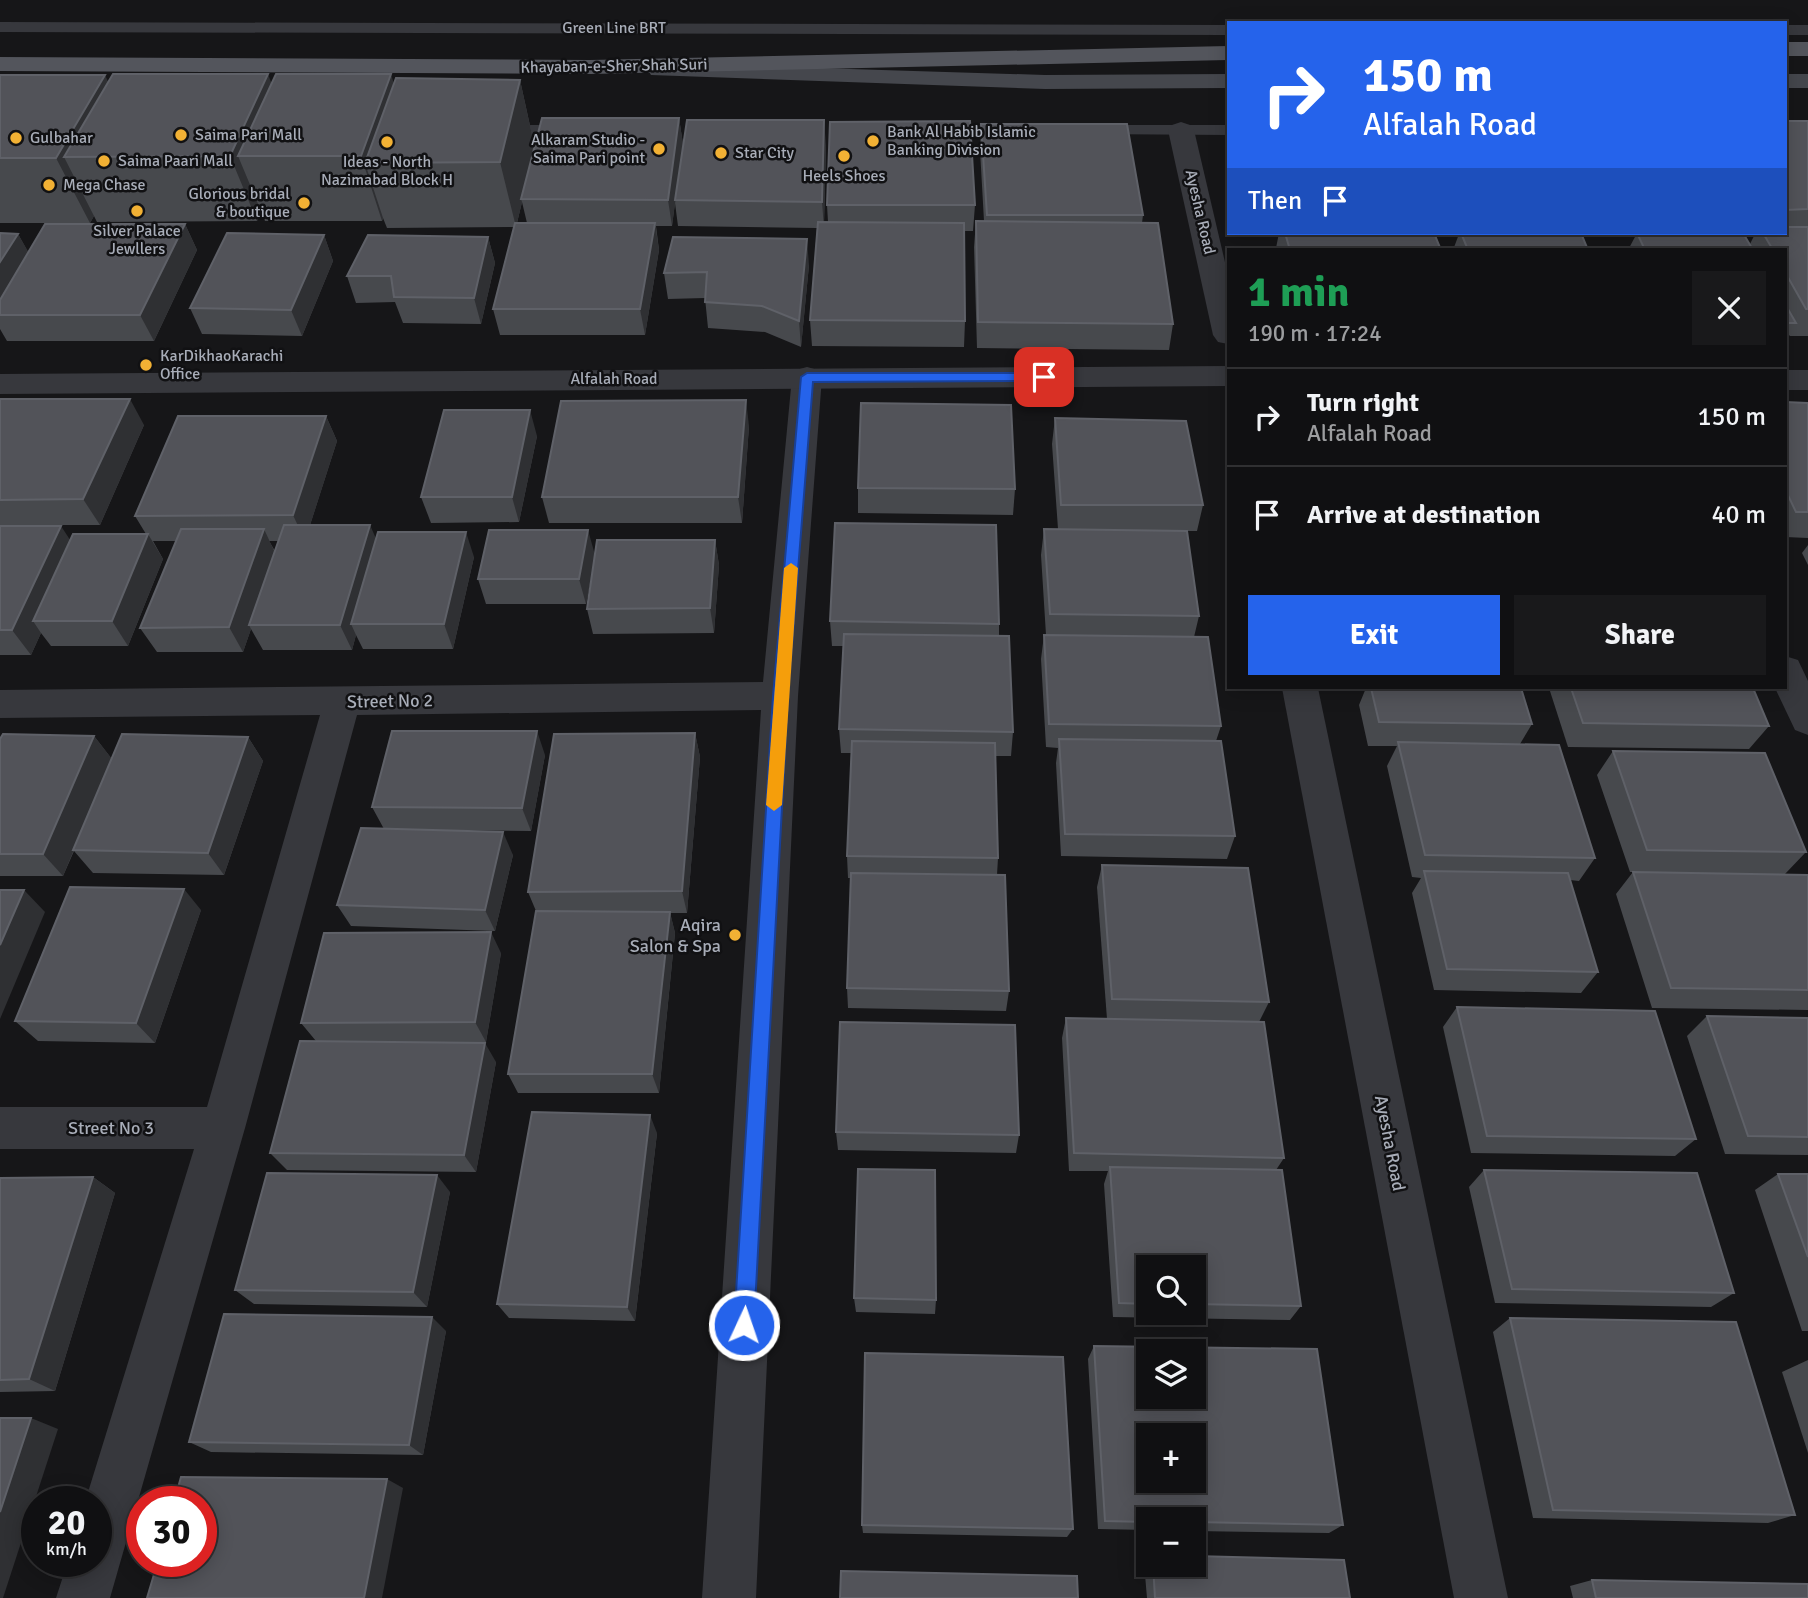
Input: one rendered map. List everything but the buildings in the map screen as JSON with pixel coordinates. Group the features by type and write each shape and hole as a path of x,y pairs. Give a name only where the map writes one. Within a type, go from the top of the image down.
{"main road":[{"path":"1787,49 1808,49"},
{"name":"Khayaban-e-Sher Shah Suri","path":"0,64 590,67 1227,53"},
{"path":"590,67 1045,82 1227,82"},
{"path":"1787,81 1808,81"}],"street":[{"name":"Ayesha Road","path":"1181,130 1227,331"},
{"name":"Alfalah Road","path":"0,384 1227,376"},
{"path":"729,1598 780,696 807,377"},
{"path":"1787,380 1808,380"},
{"path":"1787,674 1806,713"},
{"name":"Ayesha Road","path":"1300,689 1481,1598"},
{"name":"Street No 2","path":"0,704 780,696"},
{"path":"112,1499 223,1128 342,702"},
{"name":"Street No 3","path":"0,1128 223,1128"},
{"path":"83,1598 89,1577"}],"lane":[{"name":"Green Line BRT","path":"0,27 1227,30"},
{"path":"1787,30 1808,30"},
{"path":"470,130 596,130"},
{"path":"916,130 1041,130"},
{"path":"1069,130 1227,130"}],"slow traffic":[{"path":"774,805 791,568"}],"place":[{"name":"Saima Pari Mall","path":"181,135"},
{"name":"Gulbahar","path":"16,138"},
{"name":"Bank Al Habib Islamic Banking Division","path":"873,141"},
{"name":"Ideas - North Nazimabad Block H","path":"387,142"},
{"name":"Alkaram Studio - Saima Pari point","path":"659,149"},
{"name":"Star City","path":"721,153"},
{"name":"Heels Shoes","path":"844,156"},
{"name":"Saima Paari Mall","path":"104,161"},
{"name":"Mega Chase","path":"49,185"},
{"name":"Glorious bridal & boutique","path":"304,203"},
{"name":"Silver Palace Jewllers","path":"137,211"},
{"name":"KarDikhaoKarachi Office","path":"146,365"},
{"name":"Aqira Salon & Spa","path":"735,935"}],"route":[{"path":"744,1325 780,696 807,377 1044,377"}]}
